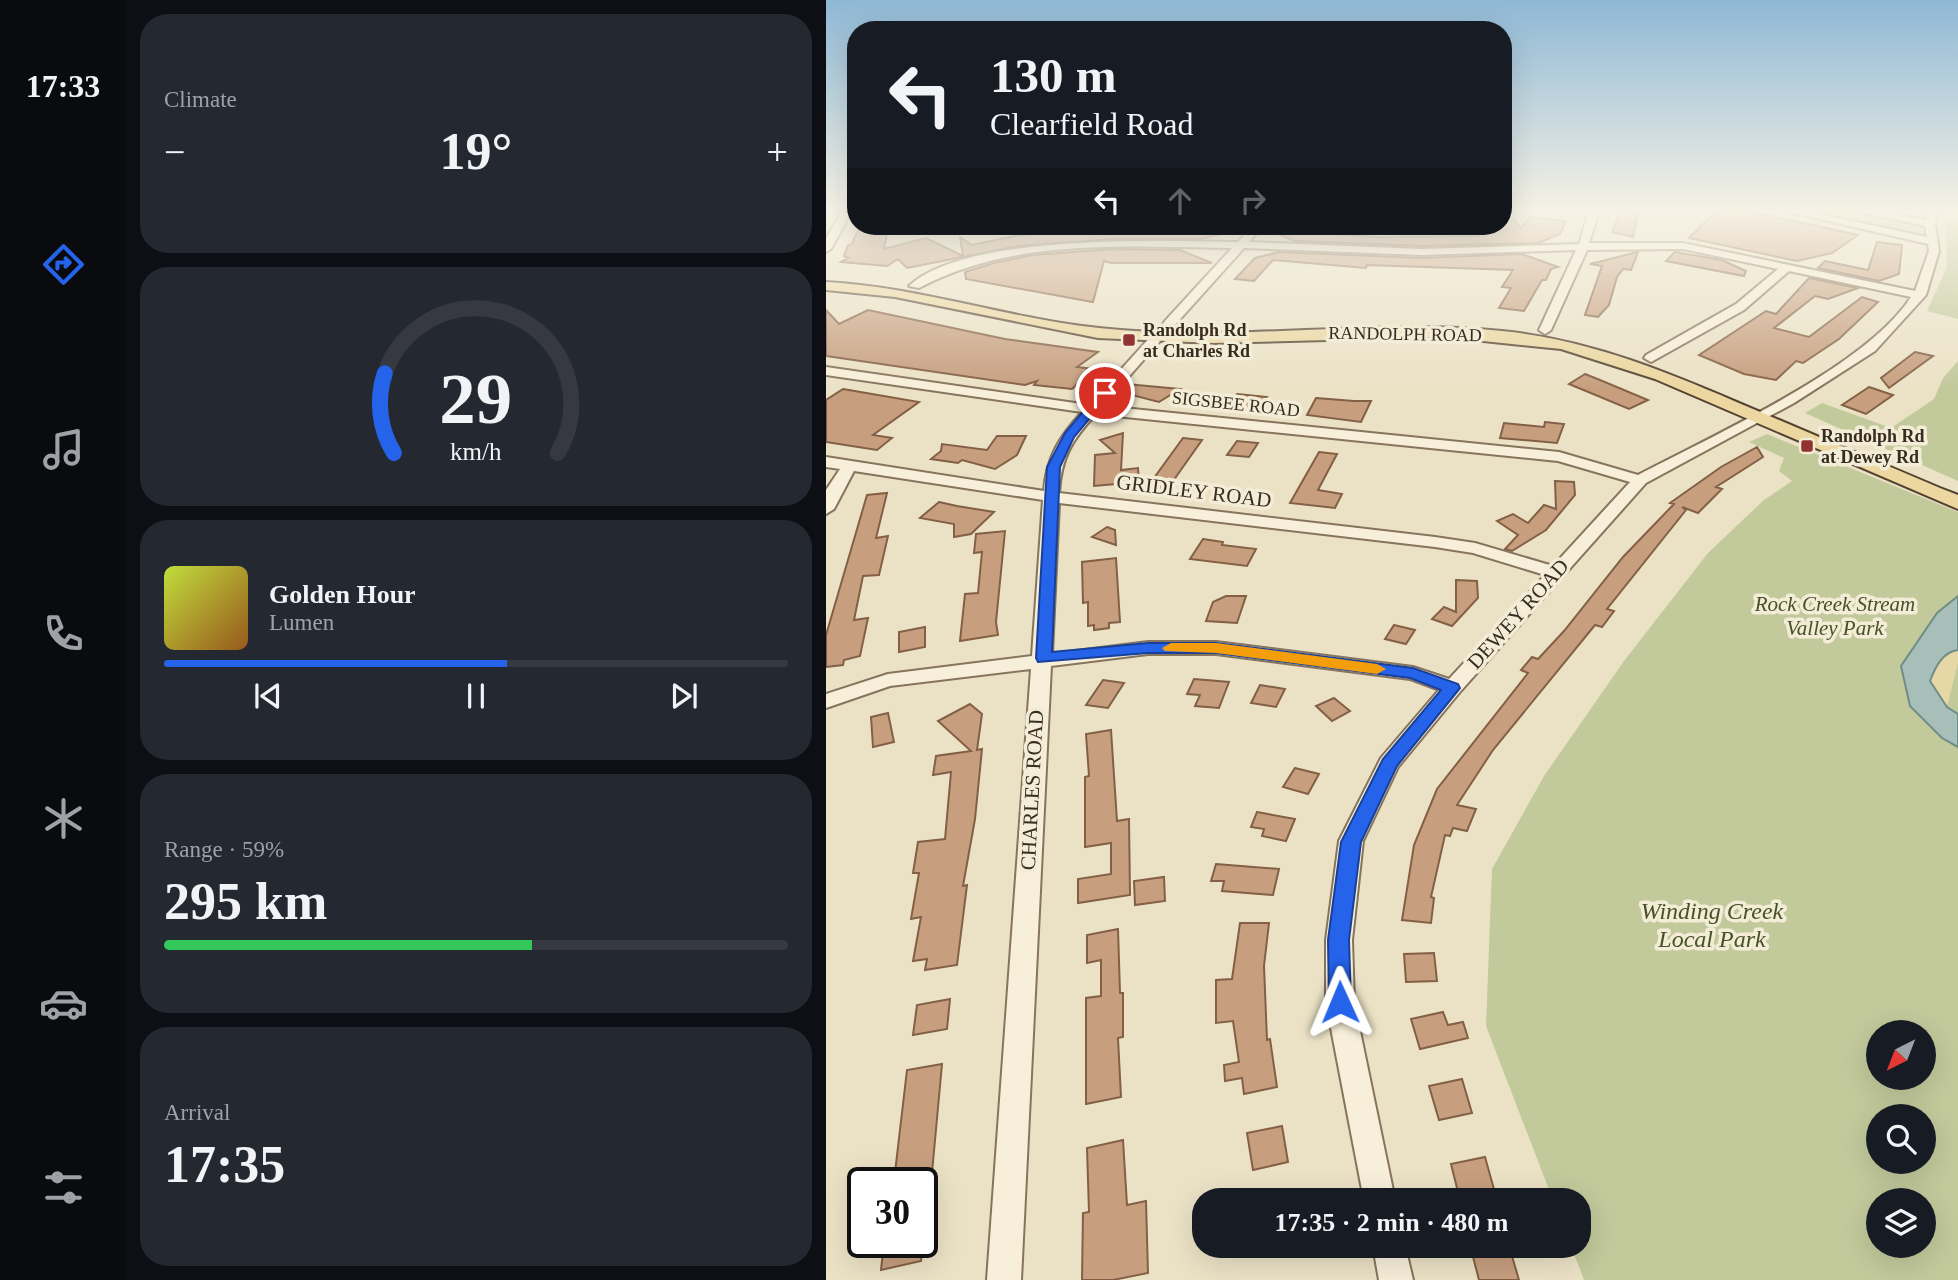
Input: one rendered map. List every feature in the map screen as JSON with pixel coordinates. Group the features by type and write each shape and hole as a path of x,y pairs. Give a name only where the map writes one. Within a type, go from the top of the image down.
{"main road":[{"name":"RANDOLPH ROAD","path":"826,276 915,286 1065,315 1169,324 1332,320 1545,330 1611,345 1651,358 1958,503"},
{"name":"RANDOLPH ROAD","path":"826,286 881,290 1098,333 1193,338 1350,331 1484,336 1559,344 1639,366 1958,488"}],"street":[{"path":"915,286 948,271"},
{"path":"1169,324 1218,271"},
{"path":"1545,330 1572,271"},
{"path":"1651,358 1740,307 1783,271"},
{"path":"1800,271 1920,295"},
{"name":"DEWEY ROAD","path":"1378,1188 1340,1002 1339,940 1351,842 1389,763 1452,688 1640,480 1830,376 1870,348 1920,295 1929,271"},
{"name":"CHARLES ROAD","path":"1004,1280 1038,685 1044,658 1053,467 1069,436 1090,409 1157,337"},
{"name":"SIGSBEE ROAD","path":"826,371 1090,409 1559,457 1640,480"},
{"name":"GRIDLEY ROAD","path":"826,462 1052,497 1435,541 1475,548 1555,572"},
{"path":"826,509 850,466"},
{"path":"826,701 888,680 1044,658 1148,648 1216,648 1413,673 1452,688"},
{"path":"1391,1258 1396,1280"}],"green space":[{"path":"1945,271 1958,271 1958,319 1927,311"},
{"path":"1958,361 1958,481 1805,413 1822,403 1891,428 1934,399 1943,378"},
{"name":"Winding Creek Local Park","path":"1767,434 1958,512 1958,1280 1584,1280 1576,1258 1591,1258 1591,1188 1548,1188 1486,1026 1492,869 1544,776 1624,661 1708,553 1764,500 1792,481 1779,471 1784,458 1749,442"}],"sand":[{"path":"1958,650 1958,663 1947,707 1930,681 1943,657"}],"water":[{"path":"1958,596 1958,650 1943,657 1930,681 1947,707 1958,714 1958,747 1942,738 1910,706 1901,666 1937,613"}],"building":[{"path":"1101,271 1093,302 966,279 965,272"},
{"path":"1243,271 1263,271 1254,281 1235,279"},
{"path":"1513,271 1550,271 1524,311 1499,308 1511,288 1502,287"},
{"path":"1600,271 1622,271 1617,277 1609,305 1598,317 1585,315"},
{"path":"1717,271 1745,271 1744,276"},
{"path":"1831,271 1899,271 1899,274 1879,281"},
{"path":"1809,278 1858,288 1828,299 1815,296 1774,328 1809,337 1862,297 1878,302 1839,339 1803,363 1796,361 1776,380 1744,374 1699,355 1766,311 1776,314"},
{"path":"826,310 839,324 868,310 1005,339 1098,352 1077,367 1094,369 1072,389 1034,385 1037,381 1025,385 826,356"},
{"path":"1915,352 1933,356 1889,388 1881,378"},
{"path":"1585,374 1648,400 1629,409 1569,384"},
{"path":"1126,384 1180,389 1159,402 1120,392"},
{"path":"1869,387 1893,395 1866,414 1842,405"},
{"path":"843,389 919,402 873,435 892,438 877,450 826,442 826,400"},
{"path":"1237,394 1267,397 1258,411 1227,409"},
{"path":"1316,398 1371,401 1361,422 1307,415"},
{"path":"1545,422 1564,424 1557,443 1500,438 1504,423 1544,427"},
{"path":"1123,433 1121,470 1138,468 1139,482 1094,486 1095,455 1115,453 1100,440"},
{"path":"997,436 1026,436 1017,455 995,469 962,460 958,463 931,459 941,451 942,444 987,450"},
{"path":"1183,438 1202,440 1166,491 1146,489"},
{"path":"1237,441 1258,443 1249,457 1227,455"},
{"path":"1757,447 1763,457 1716,487 1722,489 1698,513 1682,507 1686,510 1607,609 1614,611 1602,627 1595,625 1493,750 1457,805 1476,809 1467,831 1453,828 1450,836 1445,835 1431,897 1434,898 1431,923 1402,920 1414,845 1437,789 1528,673 1521,670 1532,657 1538,659 1564,631 1623,557 1674,504 1670,503 1721,467"},
{"path":"1319,452 1337,454 1318,490 1342,494 1335,508 1290,503"},
{"path":"1555,481 1574,482 1575,495 1546,530 1512,551 1505,549 1518,535 1497,521 1513,514 1528,523 1544,505 1556,509"},
{"path":"887,493 876,538 888,536 879,575 863,576 854,620 868,618 860,656 844,660 843,665 826,667 826,635 867,495"},
{"path":"939,502 994,512 971,534 954,537 954,524 920,518"},
{"path":"1107,527 1115,530 1116,545 1092,537"},
{"path":"1005,531 996,622 998,635 960,641 965,594 978,593 982,552 974,553 976,534"},
{"path":"1203,539 1223,542 1222,545 1256,549 1247,566 1190,559"},
{"path":"1116,558 1120,622 1109,623 1109,628 1094,630 1094,625 1088,626 1088,602 1083,603 1082,562"},
{"path":"1456,580 1477,581 1478,598 1452,626 1432,619 1444,607 1456,612"},
{"path":"1226,596 1246,596 1237,623 1206,621 1213,602"},
{"path":"1394,625 1415,630 1406,644 1385,639"},
{"path":"925,627 925,647 899,652 899,632"},
{"path":"1194,679 1229,682 1219,708 1195,706 1200,695 1187,694"},
{"path":"1103,680 1124,683 1108,708 1086,705"},
{"path":"1260,685 1285,689 1276,707 1251,703"},
{"path":"1334,698 1350,711 1332,721 1316,706"},
{"path":"970,704 982,714 977,750 982,749 975,819 963,886 967,885 957,965 925,970 927,959 913,961 921,917 911,919 919,873 913,873 918,842 945,839 951,772 933,775 936,756 971,751 938,721"},
{"path":"888,713 894,742 873,747 871,717"},
{"path":"1111,730 1117,821 1129,819 1130,895 1078,903 1078,879 1111,874 1111,843 1085,847 1085,777 1089,776 1086,734"},
{"path":"1295,768 1319,774 1308,794 1283,787"},
{"path":"1257,812 1295,819 1286,841 1262,836 1264,829 1251,827"},
{"path":"1216,864 1279,869 1273,895 1222,891 1224,881 1211,881"},
{"path":"1164,877 1165,901 1135,905 1134,881"},
{"path":"1240,923 1269,923 1264,966 1267,1040 1270,1039 1277,1087 1244,1094 1242,1078 1225,1081 1224,1065 1239,1062 1233,1021 1216,1023 1216,980 1232,979"},
{"path":"1118,929 1120,993 1123,993 1123,1037 1118,1038 1121,1097 1086,1104 1086,998 1101,996 1101,960 1087,963 1087,935"},
{"path":"1434,953 1437,981 1406,982 1404,954"},
{"path":"950,999 947,1029 913,1035 917,1005"},
{"path":"1443,1012 1448,1025 1463,1022 1468,1038 1420,1049 1411,1019"},
{"path":"942,1064 933,1167 896,1167 907,1070"},
{"path":"1462,1079 1472,1113 1439,1120 1429,1086"},
{"path":"1282,1126 1288,1162 1253,1170 1247,1133"},
{"path":"1123,1140 1127,1205 1146,1201 1148,1273 1113,1280 1082,1280 1083,1213 1089,1212 1087,1148"},
{"path":"1485,1157 1494,1188 1457,1188 1451,1164"},
{"path":"882,1258 921,1258 921,1261 881,1270"},
{"path":"1473,1258 1513,1258 1519,1280 1479,1280"}],"slow traffic":[{"path":"1171,648 1216,648 1377,669"}],"place":[{"name":"Randolph Rd at Charles Rd","path":"1129,340"},
{"name":"Randolph Rd at Dewey Rd","path":"1807,446"}],"route":[{"path":"1105,393 1069,436 1053,467 1044,658 1148,648 1216,648 1413,673 1452,688 1389,763 1351,842 1339,940 1340,1002"}],"park label":[{"name":"Rock Creek Stream Valley Park","path":"1835,616"}]}
